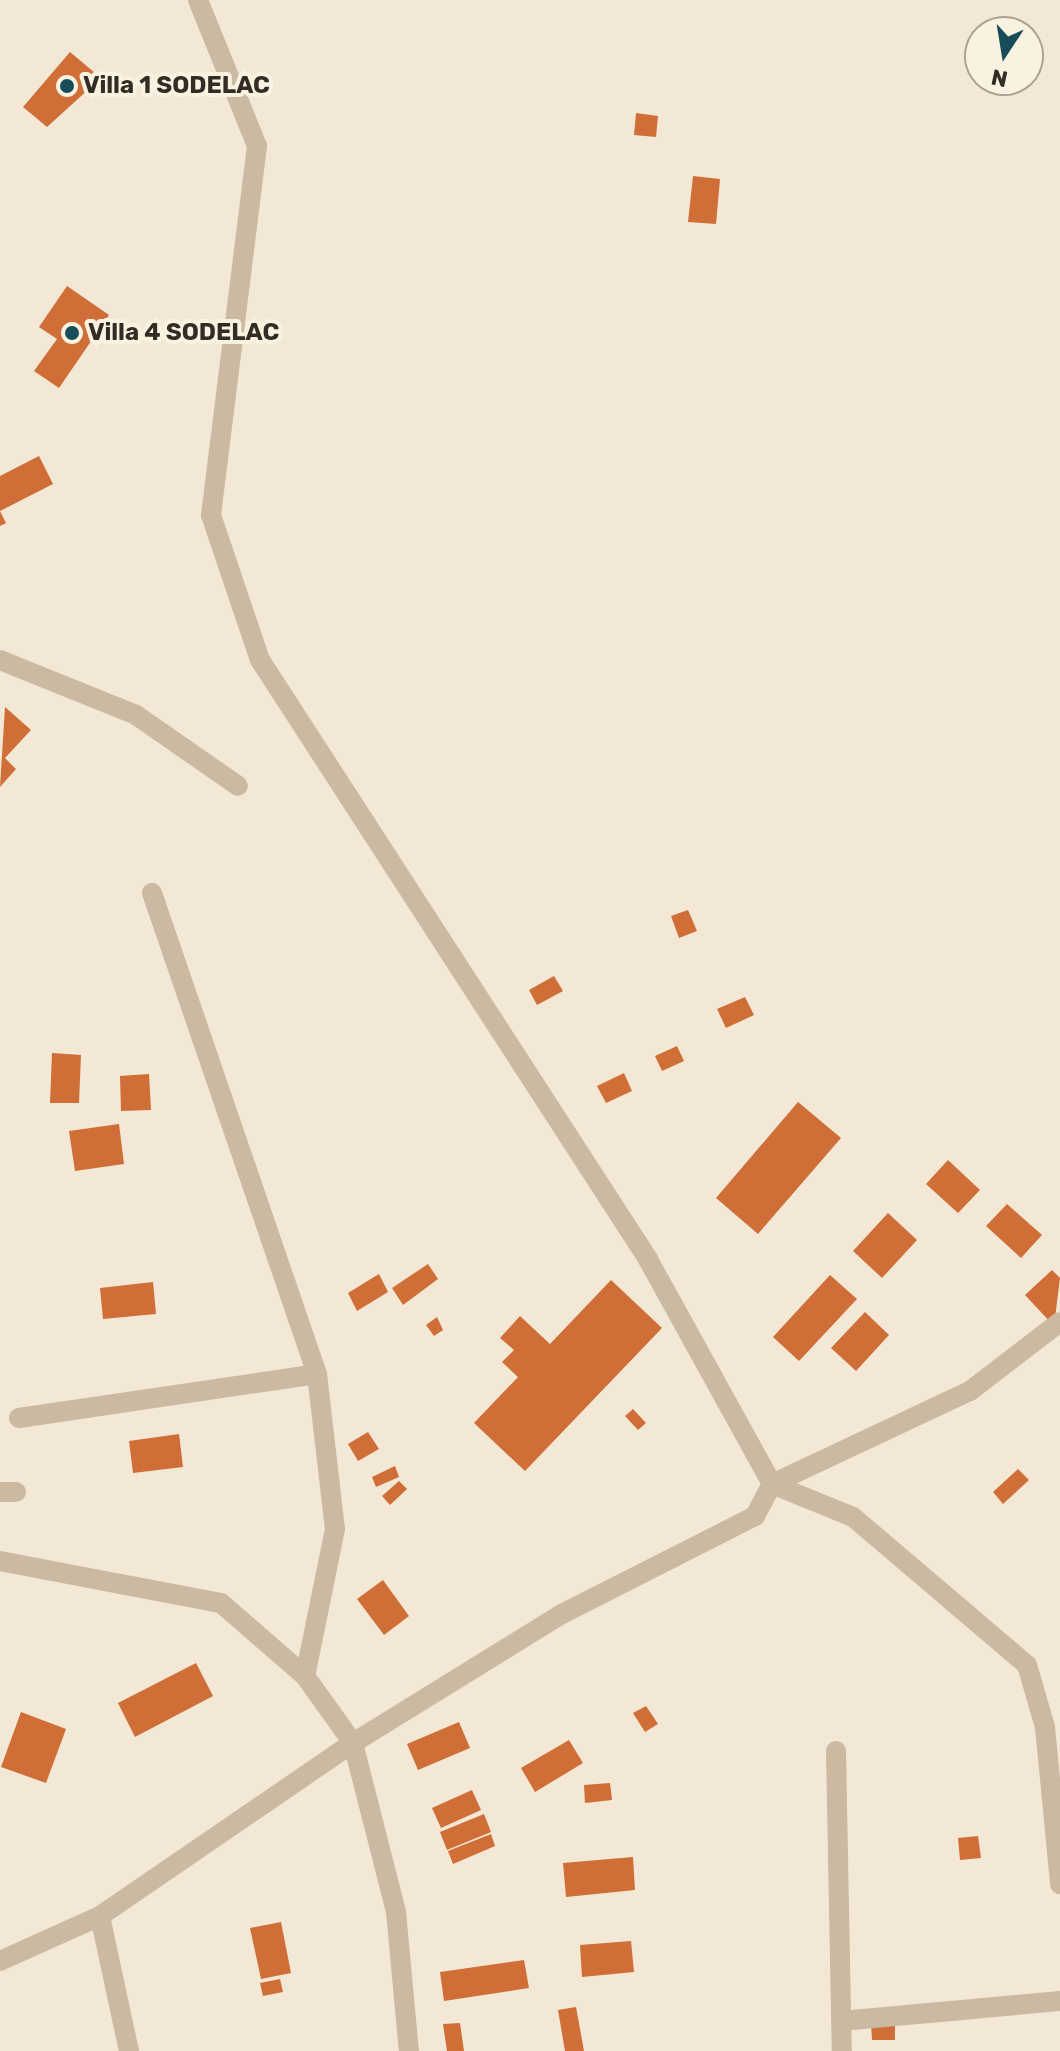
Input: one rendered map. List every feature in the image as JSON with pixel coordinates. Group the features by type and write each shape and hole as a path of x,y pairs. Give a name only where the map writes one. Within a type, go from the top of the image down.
{"street":[{"path":"198,0 257,146 211,515 260,660 648,1259 772,1484 853,1517 1027,1665 1045,1727 1060,1884"},
{"path":"0,660 136,715 238,786"},
{"path":"152,893 317,1374 335,1529 305,1676"},
{"path":"0,1961 100,1916 353,1743 560,1615 755,1516 772,1484 970,1391 1060,1322"},
{"path":"19,1418 317,1374"},
{"path":"0,1561 221,1603 305,1676 353,1743 396,1912 409,2051"},
{"path":"836,1751 842,2051"},
{"path":"100,1916 129,2051"},
{"path":"841,2021 1060,2001"}],"building":[{"name":"Villa 1 SODELAC","path":"70,52 101,78 47,127 23,107"},
{"path":"636,113 658,116 656,137 634,135"},
{"path":"693,176 720,179 716,224 688,222"},
{"name":"Villa 4 SODELAC","path":"67,286 109,315 59,388 34,371 57,339 39,327"},
{"path":"39,456 53,484 0,511 0,476"},
{"path":"0,511 6,523 0,526"},
{"path":"5,707 31,730 5,758 16,769 0,787"},
{"path":"688,910 697,931 679,938 671,916"},
{"path":"554,976 563,991 537,1005 529,990"},
{"path":"745,997 754,1015 726,1028 717,1009"},
{"path":"677,1046 684,1061 662,1071 655,1056"},
{"path":"52,1053 81,1055 79,1103 50,1103"},
{"path":"624,1073 632,1091 606,1103 597,1086"},
{"path":"149,1074 151,1110 121,1111 120,1076"},
{"path":"798,1102 841,1138 758,1234 716,1198"},
{"path":"119,1124 124,1164 75,1171 69,1131"},
{"path":"948,1160 980,1190 958,1213 926,1184"},
{"path":"1007,1204 1042,1235 1021,1258 986,1226"},
{"path":"888,1213 917,1240 882,1278 853,1251"},
{"path":"428,1264 438,1279 403,1305 392,1288"},
{"path":"1052,1270 1060,1278 1054,1326 1025,1295"},
{"path":"379,1274 388,1292 357,1311 348,1293"},
{"path":"830,1275 857,1299 799,1361 773,1337"},
{"path":"611,1280 662,1328 525,1471 474,1423 518,1377 502,1362 514,1350 500,1338 520,1316 550,1344"},
{"path":"153,1282 156,1314 103,1319 100,1288"},
{"path":"865,1312 889,1335 856,1371 831,1348"},
{"path":"437,1317 443,1330 434,1336 426,1325"},
{"path":"633,1409 646,1423 638,1430 625,1416"},
{"path":"368,1432 379,1449 358,1461 348,1444"},
{"path":"179,1434 183,1467 133,1473 129,1441"},
{"path":"395,1466 399,1477 376,1487 372,1477"},
{"path":"1018,1469 1029,1480 1003,1504 993,1492"},
{"path":"399,1481 407,1489 390,1505 382,1496"},
{"path":"383,1580 409,1616 384,1635 357,1599"},
{"path":"196,1663 213,1696 135,1737 118,1703"},
{"path":"646,1706 658,1724 645,1732 633,1713"},
{"path":"21,1712 66,1729 46,1783 1,1767"},
{"path":"459,1722 470,1748 418,1770 407,1744"},
{"path":"569,1740 583,1763 535,1792 521,1768"},
{"path":"610,1783 612,1800 585,1803 584,1785"},
{"path":"472,1790 481,1810 441,1828 432,1808"},
{"path":"484,1814 491,1832 447,1850 440,1832"},
{"path":"491,1834 495,1846 453,1864 448,1851"},
{"path":"978,1836 981,1858 960,1860 958,1838"},
{"path":"633,1857 635,1890 566,1897 563,1863"},
{"path":"281,1922 291,1973 261,1979 250,1928"},
{"path":"631,1941 634,1972 582,1977 580,1945"},
{"path":"524,1960 529,1988 444,2001 440,1972"},
{"path":"280,1979 283,1992 263,1996 260,1983"},
{"path":"576,2007 584,2051 565,2051 558,2010"},
{"path":"895,2022 895,2040 872,2040 871,2023"},
{"path":"460,2023 464,2051 447,2051 443,2024"}],"place":[{"name":"Villa 1 SODELAC","path":"67,86"},
{"name":"Villa 4 SODELAC","path":"72,333"}]}
